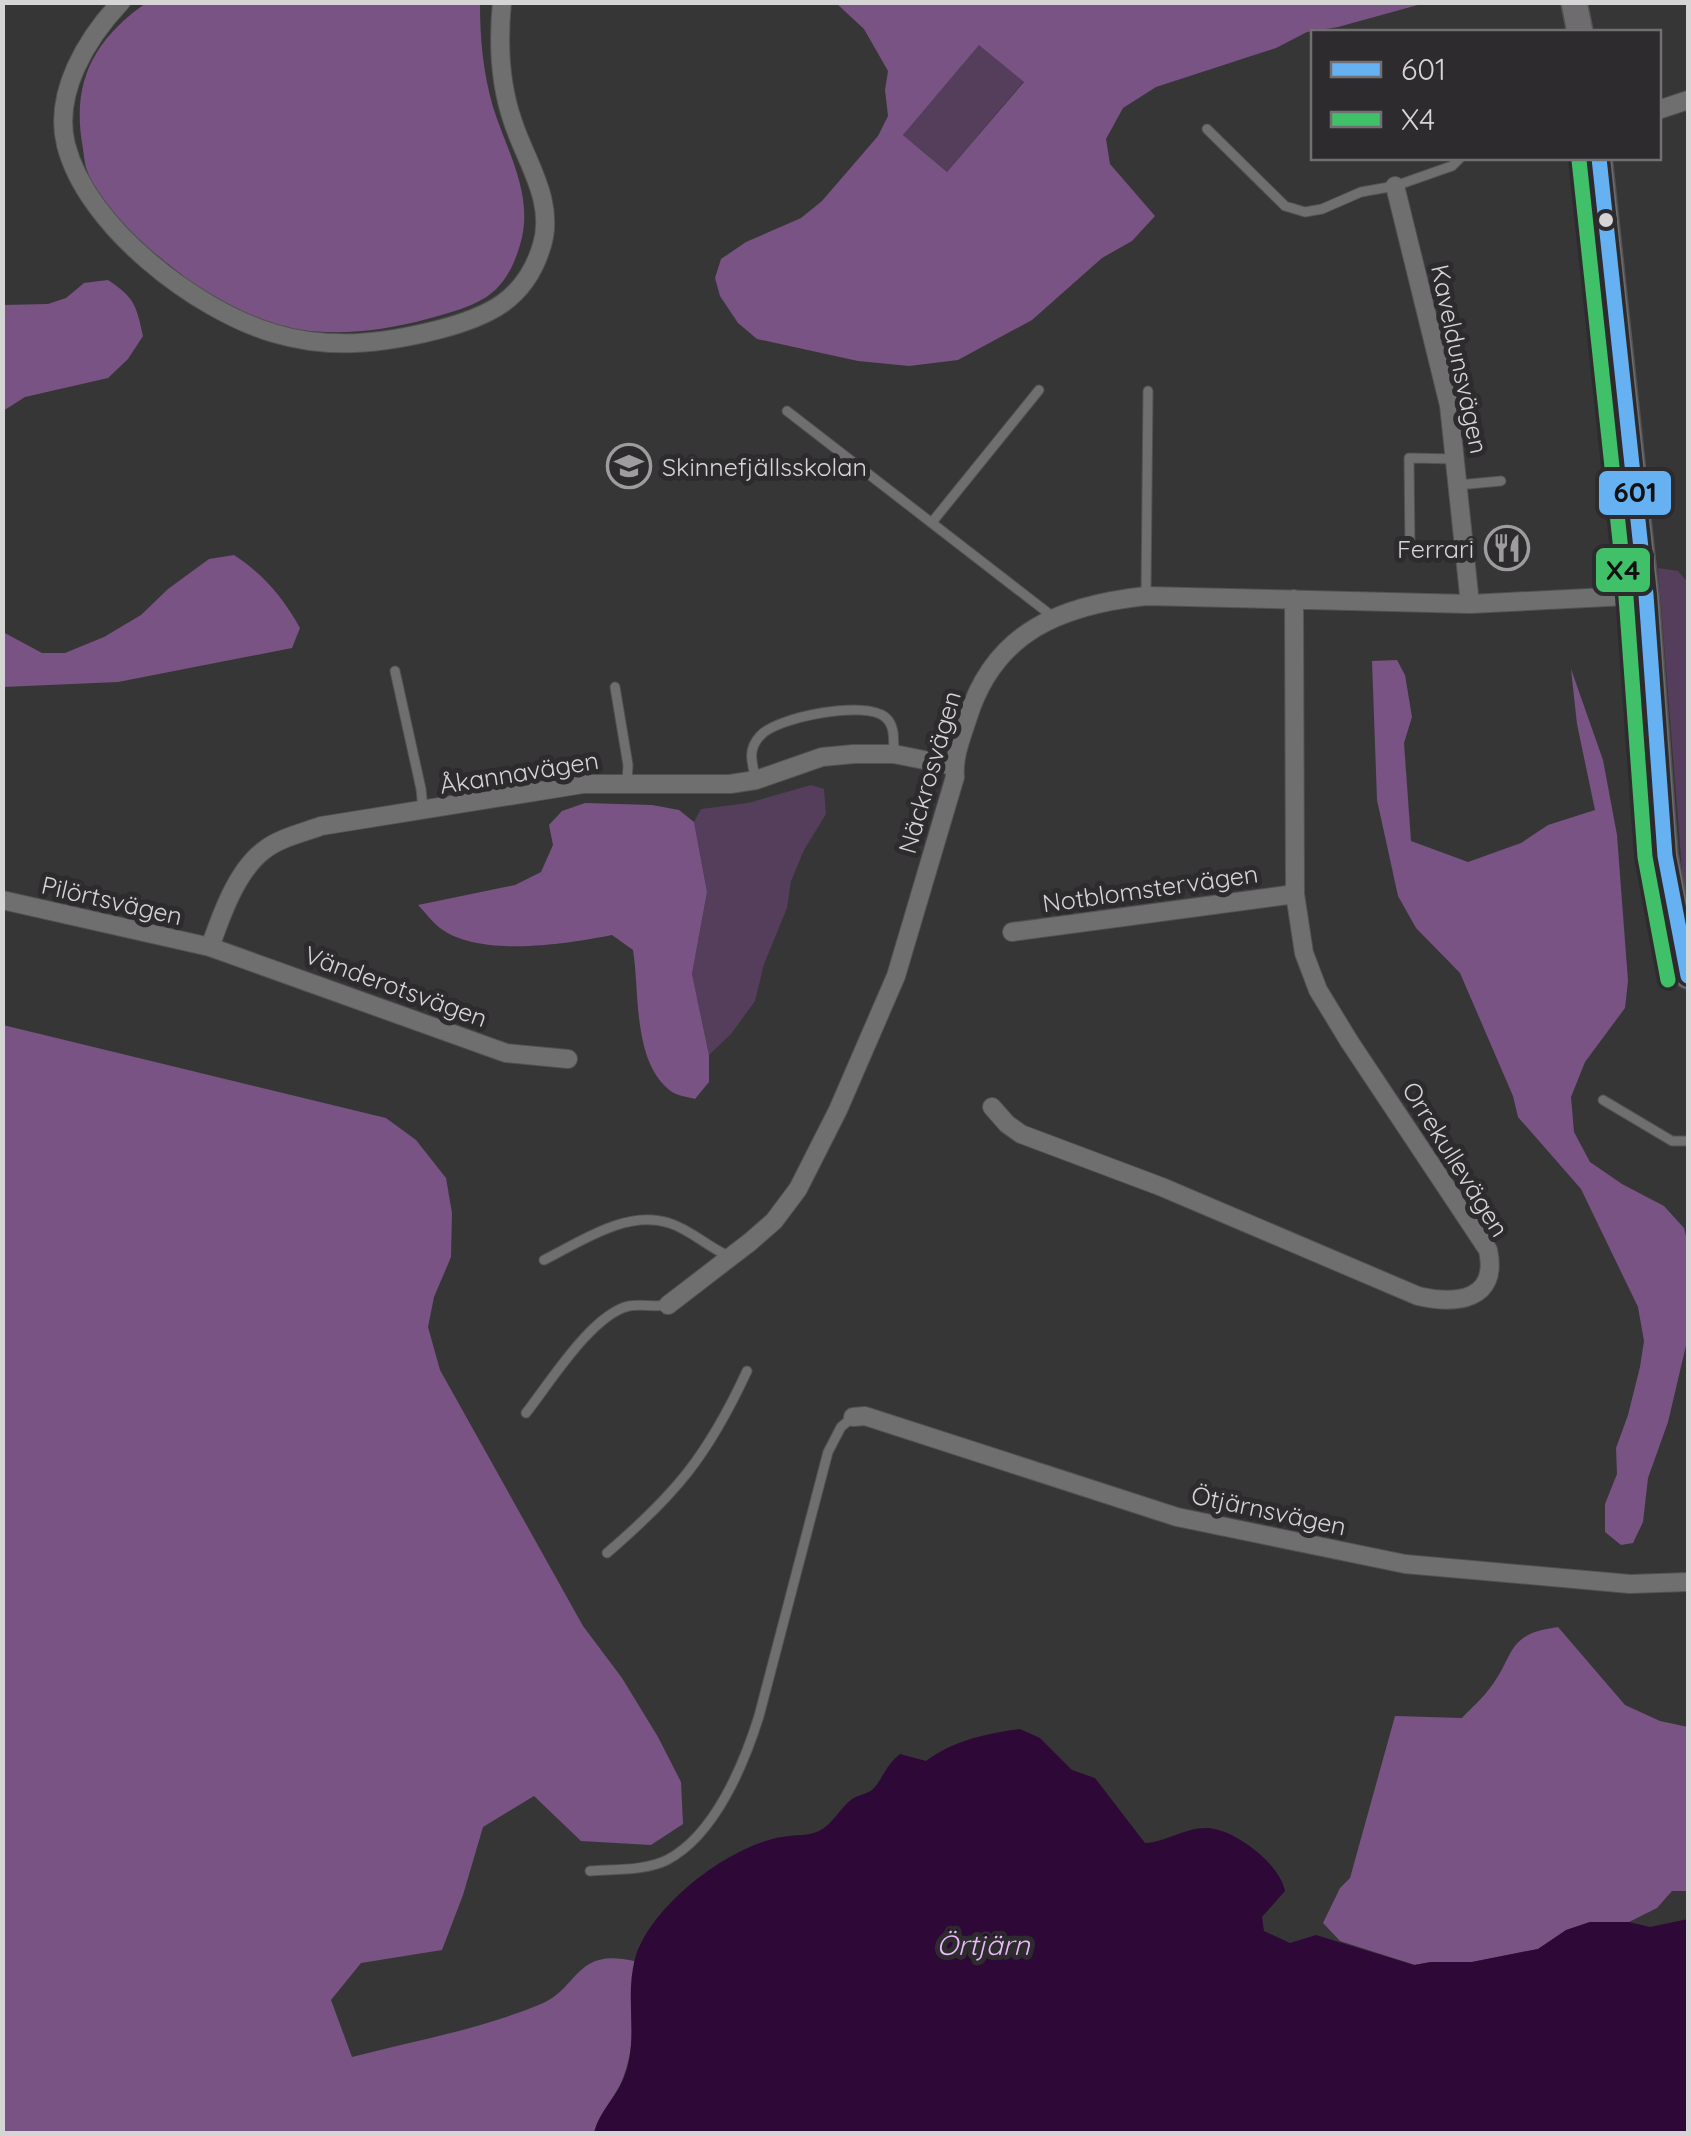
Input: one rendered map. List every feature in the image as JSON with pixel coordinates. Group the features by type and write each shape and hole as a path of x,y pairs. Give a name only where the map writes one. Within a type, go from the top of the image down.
{"street":[{"path":"121,2 87,42 68,94 65,142 87,188 118,231 147,260 206,304 272,333 351,346 392,342 478,320 502,306 533,270 546,221 539,186 512,121 500,62 502,2"},
{"path":"1574,2 1580,30"},
{"path":"1661,109 1688,100"},
{"path":"1598,160 1646,595 1665,856 1688,976"},
{"name":"Kaveldunsvägen","path":"1395,186 1440,366 1456,459 1470,604"},
{"name":"Näckrosvägen","path":"668,1305 774,1221 798,1189 838,1110 896,976 955,777 954,766 971,708 989,670 1011,644 1052,616 1105,600 1146,596 1470,604 1646,595"},
{"name":"Orrekullevägen","path":"992,1107 1021,1134 1162,1187 1418,1296 1444,1302 1474,1295 1487,1283 1492,1268 1488,1250 1318,990 1304,954 1296,894 1294,599"},
{"name":"Åkannavägen","path":"210,947 220,918 263,851 321,826 583,784 693,786 756,780 822,757 894,754 954,766"},
{"name":"Notblomstervägen","path":"1012,932 1296,894"},
{"name":"Pilörtsvägen","path":"2,900 210,947"},
{"name":"Vänderotsvägen","path":"210,947 506,1053 568,1059"},
{"name":"Ötjärnsvägen","path":"854,1417 865,1416 1177,1517 1405,1564 1630,1584 1688,1582"}],"lane":[{"path":"1207,129 1285,206 1296,211 1322,208 1361,192 1395,186 1452,166 1458,160"},
{"path":"933,522 1039,390"},
{"path":"1146,596 1148,391"},
{"path":"787,411 1052,616"},
{"path":"1410,550 1409,458 1456,459"},
{"path":"1458,485 1501,481"},
{"path":"395,670 422,789 423,812"},
{"path":"616,687 627,782"},
{"path":"756,780 750,756 762,732 782,722 835,710 884,715 892,727 894,754"},
{"path":"1603,1100 1672,1141 1688,1141"},
{"path":"544,1260 603,1231 649,1220 668,1222 710,1249 732,1257"},
{"path":"526,1414 599,1324 617,1310 632,1305 668,1305"},
{"path":"608,1554 658,1508 703,1455 722,1426 747,1371"},
{"path":"590,1871 641,1867 667,1860 698,1834 731,1787 759,1716 828,1452 841,1427 854,1417"}],"shaded area":[{"path":"146,3 480,3 487,81 524,209 520,245 506,277 486,297 460,309 405,324 338,332 293,329 249,317 190,281 113,213 94,187 84,158 81,100 91,63 113,31"},
{"path":"836,3 1425,3 1338,27 1311,30 1276,48 1156,87 1123,108 1106,139 1110,164 1155,216 1132,241 1102,258 1032,320 958,360 909,366 858,361 757,339 738,323 720,296 715,278 721,259 746,242 801,218 822,201 878,136 888,116 888,71 864,29","holes":["979,45 1024,82 947,172 903,135"]},
{"path":"979,44 1024,81 947,172 903,135"},
{"path":"108,280 129,297 141,325 143,336 128,359 108,378 25,397 3,411 3,305 48,304 66,298 84,283"},
{"path":"234,555 263,578 300,628 292,648 118,682 3,687 3,632 42,653 65,653 104,637 141,615 209,559"},
{"path":"1658,568 1678,571 1688,583 1688,910 1683,882"},
{"path":"1397,660 1405,675 1412,717 1404,743 1411,841 1468,862 1521,843 1548,825 1595,810 1577,724 1571,669 1603,760 1617,835 1628,981 1625,1008 1585,1062 1571,1097 1574,1132 1590,1162 1664,1206 1684,1228 1688,1244 1688,1337 1668,1422 1648,1478 1643,1522 1633,1543 1621,1545 1605,1532 1605,1504 1617,1474 1616,1448 1640,1367 1644,1341 1638,1307 1581,1189 1518,1117 1513,1096 1460,973 1416,928 1398,896 1377,800 1372,661"},
{"path":"811,785 824,789 826,814 791,881 787,908 764,964 755,1001 731,1034 709,1055 692,974 707,892 694,822 701,809 748,803"},
{"path":"585,803 652,805 679,810 694,822 707,892 692,974 709,1055 709,1082 695,1099 672,1092 650,1064 640,1026 633,950 612,935 524,946 477,943 440,928 418,905 515,885 541,872 553,845 549,825 562,811"},
{"path":"3,1025 386,1118 416,1140 446,1178 452,1213 451,1257 434,1297 428,1327 440,1370 583,1626 622,1678 658,1737 681,1782 683,1824 651,1845 581,1841 534,1796 483,1827 442,1950 361,1963 331,2000 352,2057 518,2013 553,1997 580,1971 600,1960 634,1961 633,2021 627,2064 620,2086 594,2133 3,2134"},
{"path":"1558,1627 1625,1705 1660,1721 1688,1727 1688,1891 1672,1891 1657,1908 1629,1922 1590,1922 1567,1930 1538,1949 1472,1962 1415,1965 1340,1941 1323,1923 1340,1888 1350,1878 1395,1716 1462,1718 1490,1688 1520,1640"}],"water":[{"name":"Örtjärn","path":"1020,1729 1040,1738 1072,1770 1095,1778 1145,1843 1208,1828 1231,1835 1255,1850 1275,1870 1285,1891 1262,1917 1264,1931 1290,1943 1316,1935 1414,1965 1472,1962 1538,1949 1566,1930 1590,1922 1629,1922 1650,1927 1688,1919 1688,2133 594,2133 628,2065 635,1959 656,1919 674,1900 716,1865 739,1852 761,1842 824,1828 852,1799 872,1790 900,1754 926,1761 971,1739"}],"transit line":[{"name":"X4","path":"1579,160 1626,597 1645,857 1668,980"},
{"name":"601","path":"1599,160 1646,595 1665,856 1688,976"}],"place":[{"name":"Skinnefjällsskolan","path":"629,466"},
{"name":"Ferrari","path":"1507,548"}]}
